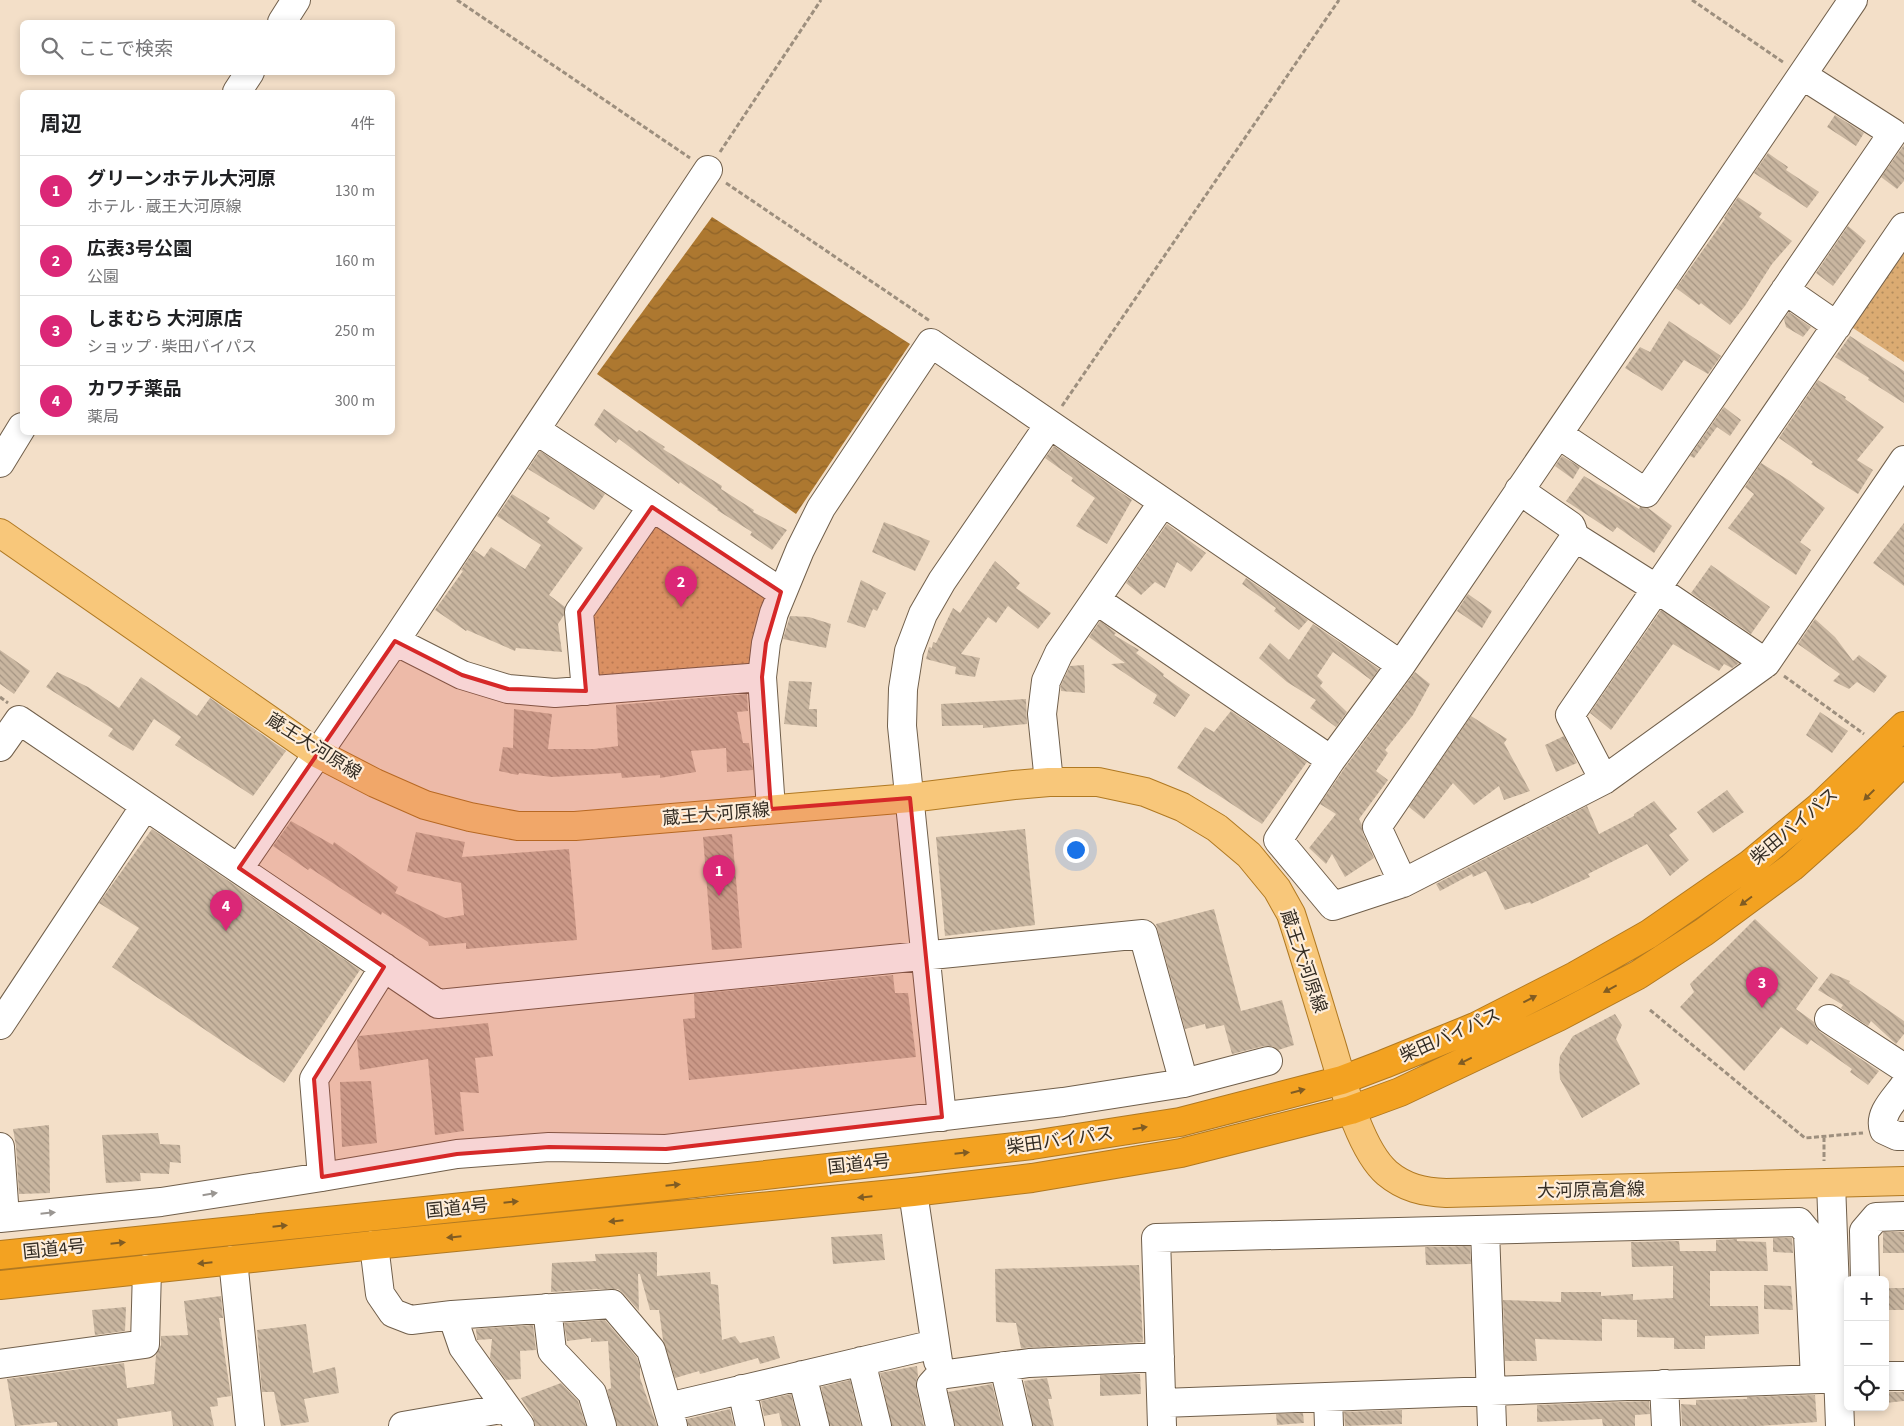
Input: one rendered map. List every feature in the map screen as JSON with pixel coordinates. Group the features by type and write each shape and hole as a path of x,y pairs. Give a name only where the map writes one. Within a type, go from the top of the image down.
{"highway":[{"name":"柴田バイパス","path":"913,1158 1032,1145 1180,1122 1342,1080 1475,1027 1575,976 1649,934 1750,864 1819,807 1904,726"},
{"name":"柴田バイパス","path":"913,1192 1032,1178 1181,1154 1351,1110 1400,1092 1558,1017 1638,974 1704,932 1792,867 1848,817 1904,761"},
{"name":"国道4号","path":"0,1255 431,1211 913,1158"},
{"name":"国道4号","path":"0,1285 374,1245 913,1192"}],"main road":[{"name":"蔵王大河原線","path":"0,533 317,753 375,783 425,805 470,817 518,826 575,826 910,798 1049,782 1098,782 1145,792 1182,807 1217,828 1249,855 1278,889 1291,914 1342,1080"},
{"name":"大河原高倉線","path":"1342,1080 1351,1110 1370,1152 1386,1172 1404,1184 1423,1192 1446,1194 1828,1174 1904,1181"}],"street":[{"path":"283,20 296,0"},
{"path":"1853,0 1401,665 1331,760 1278,840 1333,906 1403,883 1604,780 1766,663 1904,460"},
{"path":"238,90 248,75"},
{"path":"1558,434 1646,493 1893,133 1802,75"},
{"path":"239,868 395,641 708,170"},
{"path":"1604,780 1570,715 1904,227"},
{"path":"1785,290 1837,326"},
{"path":"771,809 762,678 766,643 781,592 822,508 931,343 1401,665"},
{"path":"942,1117 902,726 903,689 909,651 923,614 942,581 1049,425"},
{"path":"0,463 20,430"},
{"path":"536,430 781,592"},
{"path":"1519,490 1571,526 1575,537 1657,589 1766,663"},
{"path":"1049,782 1042,714 1046,681 1059,653 1163,502"},
{"path":"586,691 579,612 652,507"},
{"path":"1403,883 1378,827 1575,537"},
{"path":"1096,600 1331,760"},
{"path":"395,641 462,675 508,689 555,693 762,678"},
{"path":"0,747 18,720 438,1004 1143,934 1184,1083"},
{"path":"0,1025 145,806"},
{"path":"322,1177 314,1079 384,967"},
{"path":"1829,1018 1904,1068"},
{"path":"0,1147 3,1217 161,1202 457,1154 549,1147 666,1149 942,1117 1062,1102 1184,1083 1268,1061"},
{"path":"1893,1131 1884,1115 1904,1086"},
{"path":"1828,1174 1834,1378"},
{"path":"913,1192 940,1375"},
{"path":"1865,1276 1864,1231 1876,1217 1904,1216"},
{"path":"1834,1378 1328,1397 1162,1414 1156,1238 1799,1222 1808,1233 1834,1378 1840,1426"},
{"path":"1485,1230 1492,1426"},
{"path":"374,1245 380,1294 393,1313 411,1320 452,1315 612,1304 651,1350 670,1417 742,1389 935,1344"},
{"path":"233,1260 250,1426"},
{"path":"0,1364 145,1344 147,1269"},
{"path":"547,1308 552,1350 592,1393 602,1426"},
{"path":"452,1315 463,1347 514,1417"},
{"path":"940,1426 931,1385 940,1375 1029,1363 1160,1357"},
{"path":"861,1362 877,1426"},
{"path":"1004,1366 1018,1426"},
{"path":"802,1375 815,1426"},
{"path":"1889,1376 1904,1376"},
{"path":"1664,1384 1666,1426"},
{"path":"742,1389 750,1426"},
{"path":"1328,1397 1329,1426"},
{"path":"403,1426 514,1417"}],"path":[{"path":"456,0 937,325"},
{"path":"708,170 820,0"},
{"path":"1049,425 1339,0"},
{"path":"1692,0 1802,75"},
{"path":"1766,663 1864,735"},
{"path":"1650,1010 1804,1138 1893,1131"},
{"path":"1824,1137 1828,1174"}],"highlighted area":[{"path":"652,507 781,592 766,643 762,677 771,809 910,798 942,1117 666,1149 549,1147 457,1154 322,1177 314,1079 384,967 239,868 395,641 462,675 508,689 586,691 579,612"}],"shaded area":[{"path":"1904,249 1904,362 1850,326"},
{"path":"656,520 770,599 753,667 593,677 587,616"}],"water":[{"path":"712,217 910,344 796,514 597,374"}],"building":[{"path":"1835,115 1864,133 1856,146 1827,127"},
{"path":"1904,145 1904,181 1897,189 1881,177"},
{"path":"1768,153 1788,167 1786,170 1819,192 1807,208 1754,173"},
{"path":"1738,197 1762,213 1759,217 1792,241 1772,264 1745,306 1730,325 1701,303 1699,305 1676,288 1725,219"},
{"path":"1848,226 1866,241 1833,286 1816,273"},
{"path":"1789,312 1811,327 1803,337 1786,327 1784,319"},
{"path":"1669,321 1721,356 1708,374 1684,360 1662,391 1625,368 1640,347 1650,352"},
{"path":"1850,336 1904,371 1904,403 1835,357"},
{"path":"1818,380 1846,397 1845,399 1884,427 1857,460 1873,470 1858,494 1811,464 1813,462 1779,438"},
{"path":"1724,407 1741,420 1730,436 1717,427 1694,458 1690,456"},
{"path":"604,409 637,432 639,430 665,447 663,449 722,486 721,489 754,510 753,512 787,530 772,550 750,535 752,532 717,510 680,482 679,484 619,439 616,443 594,425"},
{"path":"1054,446 1132,500 1107,544 1076,526 1095,498 1071,481 1073,478 1045,458"},
{"path":"540,451 605,494 594,510 528,469"},
{"path":"1562,456 1580,467 1573,479 1555,466"},
{"path":"1761,463 1790,481 1825,508 1800,542 1811,550 1796,575 1728,528 1754,494 1745,487"},
{"path":"1584,476 1639,509 1640,507 1648,508 1672,526 1654,553 1617,527 1613,532 1566,501"},
{"path":"512,494 550,518 547,522 583,548 549,595 565,607 564,615 558,624 562,652 516,648 515,651 466,631 435,610 463,571 461,570 474,550 484,557 491,547 525,569 541,545 497,516"},
{"path":"884,522 930,541 915,571 872,552"},
{"path":"1904,523 1904,586 1873,563"},
{"path":"1167,524 1206,553 1191,572 1177,562 1165,588 1155,582 1141,595 1126,583"},
{"path":"995,561 1020,583 1016,588 1051,613 1038,629 1008,606 996,623 988,617 961,654 980,658 975,677 955,674 956,667 926,659 929,647 932,648 933,642 936,643 953,608 960,613"},
{"path":"1711,565 1770,607 1751,634 1691,593"},
{"path":"1246,578 1308,620 1299,630 1274,611 1276,608 1242,584"},
{"path":"861,580 886,593 877,611 873,609 865,628 847,622"},
{"path":"1468,594 1492,611 1482,628 1457,611"},
{"path":"1661,610 1739,663 1732,668 1724,664 1719,671 1673,644 1611,730 1590,713"},
{"path":"790,616 809,617 831,624 826,648 783,639"},
{"path":"1815,619 1835,637 1853,661 1859,655 1887,676 1874,693 1857,682 1849,689 1833,681 1840,674 1798,644"},
{"path":"1100,621 1116,633 1114,635 1139,650 1136,653 1164,674 1163,676 1190,695 1175,717 1153,703 1157,695 1111,664 1125,663 1089,637"},
{"path":"1313,624 1379,669 1371,680 1333,652 1317,676 1323,682 1320,686 1347,712 1336,727 1310,708 1316,700 1287,682 1259,658 1270,643 1289,660"},
{"path":"0,650 30,671 14,694 0,684"},
{"path":"1084,665 1085,693 1061,691 1061,685 1070,666"},
{"path":"57,672 88,687 119,708 141,677 197,716 210,698 286,751 253,796 175,745 181,737 154,719 133,751 108,736 113,729 46,687"},
{"path":"1415,672 1430,684 1413,715 1385,750 1388,753 1376,771 1388,780 1359,819 1363,834 1374,858 1345,877 1332,854 1326,864 1309,848 1336,814 1320,804"},
{"path":"789,681 812,682 809,709 817,709 817,727 784,724"},
{"path":"747,694 748,711 737,712 743,743 749,743 753,770 727,772 726,748 691,751 696,772 660,778 660,775 622,778 621,773 552,777 519,773 518,775 499,771 503,747 513,748 514,709 552,714 548,749 594,749 618,746 616,705"},
{"path":"1026,699 1027,724 983,728 983,725 942,726 941,704"},
{"path":"1231,711 1307,762 1262,824 1177,768 1205,727 1214,732"},
{"path":"1820,712 1848,731 1832,753 1806,735"},
{"path":"1471,716 1507,739 1504,743 1530,791 1504,800 1499,786 1474,805 1453,783 1424,819 1409,807"},
{"path":"1564,736 1577,763 1556,772 1545,745"},
{"path":"1727,790 1744,812 1713,833 1697,812"},
{"path":"1654,801 1677,829 1669,835 1689,860 1670,876 1647,844 1588,874 1590,877 1531,904 1530,902 1505,910 1486,871 1473,877 1472,874 1440,891 1436,884 1587,806 1599,834 1634,816 1634,814"},
{"path":"291,821 333,845 334,842 398,887 395,893 445,918 464,915 461,883 407,871 416,832 465,842 462,857 569,849 577,940 466,949 466,943 429,946 428,942 382,912 381,915 273,846"},
{"path":"152,829 360,970 284,1083 112,967 139,928 99,903"},
{"path":"1025,829 1035,925 945,936 936,837"},
{"path":"732,834 742,948 712,950 703,837"},
{"path":"1214,909 1241,1011 1282,1000 1294,1045 1278,1050 1272,1046 1264,1046 1232,1054 1224,1025 1206,1029 1205,1024 1185,1029 1156,924"},
{"path":"1755,919 1818,978 1796,1009 1814,1022 1820,1032 1879,1071 1868,1085 1850,1072 1852,1069 1811,1040 1807,1045 1781,1027 1744,1071 1680,1007 1694,992 1690,984"},
{"path":"1831,973 1850,981 1849,983 1904,1021 1904,1034 1896,1044 1871,1021 1868,1026 1841,1008 1843,1005 1818,990"},
{"path":"893,975 895,993 908,993 916,1057 689,1080 683,1019 695,1018 694,994"},
{"path":"1615,1014 1622,1025 1616,1039 1640,1084 1582,1118 1560,1079 1560,1056 1573,1036"},
{"path":"488,1023 493,1056 475,1058 479,1093 460,1092 464,1131 435,1135 428,1059 360,1070 357,1040 359,1036"},
{"path":"371,1081 377,1143 342,1147 340,1082"},
{"path":"49,1125 50,1193 19,1194 13,1129"},
{"path":"158,1133 160,1144 180,1145 181,1163 170,1162 169,1174 140,1173 141,1181 106,1183 102,1135"},
{"path":"1883,1232 1904,1232 1904,1253 1883,1253"},
{"path":"882,1234 885,1260 833,1264 831,1237"},
{"path":"1773,1238 1792,1238 1793,1253 1773,1252"},
{"path":"1737,1239 1737,1241 1766,1242 1768,1271 1710,1271 1710,1306 1758,1306 1759,1334 1705,1336 1705,1349 1674,1349 1674,1338 1637,1337 1637,1320 1602,1319 1602,1341 1535,1339 1537,1361 1505,1361 1503,1300 1561,1302 1561,1292 1601,1292 1601,1296 1633,1294 1633,1300 1673,1298 1673,1266 1632,1267 1631,1242 1679,1241 1680,1251 1716,1251 1716,1240"},
{"path":"1470,1246 1471,1264 1426,1265 1425,1247"},
{"path":"657,1252 657,1276 710,1272 711,1284 718,1285 722,1340 735,1336 740,1343 774,1336 780,1358 760,1364 758,1358 700,1374 699,1371 675,1378 663,1340 659,1310 650,1310 640,1274 638,1274 639,1311 618,1289 551,1292 552,1263 596,1261 595,1254"},
{"path":"1139,1265 1143,1342 1021,1348 1016,1323 996,1322 995,1269"},
{"path":"1764,1285 1791,1286 1793,1310 1764,1309"},
{"path":"1889,1288 1904,1288 1904,1310 1889,1310"},
{"path":"221,1296 223,1318 219,1318 231,1396 217,1398 218,1406 210,1407 214,1426 173,1426 171,1411 117,1419 118,1426 57,1426 57,1422 15,1426 7,1379 124,1363 127,1388 154,1384 156,1355 161,1345 161,1336 188,1335 184,1301"},
{"path":"126,1307 125,1331 95,1335 92,1310"},
{"path":"605,1320 637,1358 640,1367 640,1378 657,1426 617,1426 607,1390 611,1388 608,1341 591,1342 591,1338 567,1341 564,1323"},
{"path":"306,1324 313,1373 335,1367 339,1393 304,1399 309,1422 281,1426 274,1392 262,1392 257,1330"},
{"path":"533,1325 536,1350 520,1351 521,1379 506,1380 490,1358 492,1339 477,1340 476,1329"},
{"path":"917,1366 916,1388 924,1426 892,1426 880,1373"},
{"path":"1140,1374 1141,1394 1100,1396 1100,1375"},
{"path":"1047,1378 1052,1399 1048,1399 1054,1426 1033,1426 1024,1381"},
{"path":"850,1380 861,1426 830,1426 821,1387"},
{"path":"561,1383 578,1401 586,1426 535,1426 533,1417 521,1398"},
{"path":"992,1384 1002,1426 955,1426 948,1392"},
{"path":"1889,1392 1904,1392 1904,1401 1889,1403"},
{"path":"791,1394 799,1426 782,1426 779,1413 764,1416 761,1401"},
{"path":"1815,1395 1817,1422 1759,1426 1682,1426 1681,1404 1696,1405 1696,1400"},
{"path":"1649,1401 1650,1414 1635,1415 1635,1426 1603,1426 1602,1419 1537,1422 1537,1405"},
{"path":"730,1409 734,1426 688,1426 687,1419"},
{"path":"1402,1410 1402,1424 1345,1426 1344,1412"},
{"path":"1303,1413 1304,1423 1277,1425 1276,1414"}],"place":[{"name":"広表3号公園","path":"681,607"},
{"name":"グリーンホテル大河原","path":"719,896"},
{"name":"カワチ薬品","path":"226,931"},
{"name":"しまむら 大河原店","path":"1762,1008"}]}
